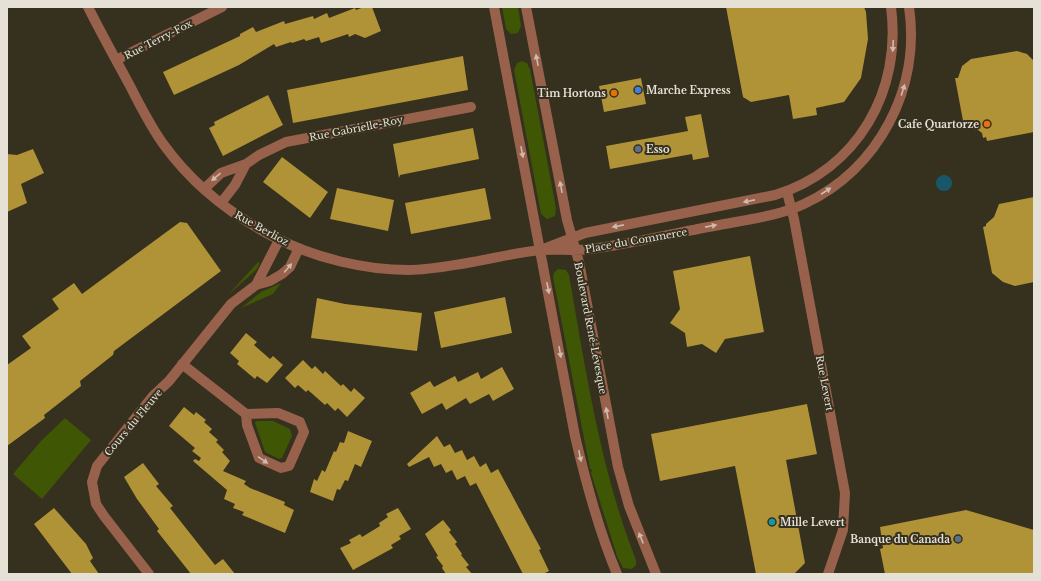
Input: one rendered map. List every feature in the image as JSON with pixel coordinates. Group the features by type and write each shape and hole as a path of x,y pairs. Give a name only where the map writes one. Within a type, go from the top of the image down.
{"street":[{"name":"Rue Berlioz","path":"88,7 160,139 178,163 204,189 221,203 248,222 279,240 299,248 358,264 407,270 467,263 541,250"},
{"name":"Rue Terry-Fox","path":"116,60 222,7"},
{"path":"494,7 588,493 601,534 617,574"},
{"name":"Boulevard René-Lévesque","path":"526,7 567,220 576,250 620,474 633,519 656,574"},
{"name":"Place du Commerce","path":"541,250 585,232 757,200 787,192 810,180 836,161 858,139 869,123 882,96 890,68 893,47 891,7"},
{"name":"Place du Commerce","path":"541,250 590,249 744,220 792,209 812,200 841,181 865,159 885,131 899,102 909,66 912,36 909,7"},
{"name":"Rue Gabrielle-Roy","path":"204,189 221,173 246,164 259,155 286,142 471,107"},
{"name":"Rue Gabrielle-Roy","path":"221,203 235,185 246,164"},
{"name":"Rue Levert","path":"787,192 792,209 845,493 843,530 828,574"},
{"name":"Cours du Fleuve","path":"256,285 279,240"},
{"name":"Cours du Fleuve","path":"150,574 99,509 93,493 93,477 97,466 152,396 182,364 231,304 256,285 277,278 287,270 299,248"},
{"path":"182,364 246,414 278,413 302,424 304,432 289,466 281,468 260,458 247,426 246,414"}],"green space":[{"path":"502,7 518,7 521,26 518,33 511,34 506,29"},
{"path":"522,61 527,63 530,69 556,208 555,216 547,219 541,214 514,70 517,63"},
{"path":"258,262 260,263 257,269 227,296"},
{"path":"558,269 566,270 569,275 588,383 603,455 623,526 636,560 636,565 632,569 623,568 617,556 591,473 592,470 590,469 553,277 554,273"},
{"path":"281,283 273,294 241,308 261,292"},
{"path":"65,418 91,440 42,499 13,474 41,441"},
{"path":"256,421 273,421 290,429 292,436 282,458 279,459 265,452 255,423"}],"water":[{"path":"944,175 950,177 952,183 950,189 944,191 938,189 936,183 938,177"}],"building":[{"path":"364,7 372,7 381,31 365,38 355,34 349,37 348,34 321,43 319,37 306,41 304,39 291,42 276,47 274,44 239,65 174,95 163,72 240,36 240,34 253,27 256,32 284,21 285,24 313,16 314,19 327,13 329,18 355,8 356,10"},
{"path":"726,7 864,7 866,12 868,39 861,78 844,102 816,108 817,115 793,119 789,95 751,102 743,97"},
{"path":"1017,51 1027,54 1034,61 1034,132 987,141 986,137 983,138 982,133 978,130 968,128 967,125 964,126 955,78 958,78 962,66 971,59"},
{"path":"463,56 468,90 293,123 287,90"},
{"path":"641,78 646,104 604,112 599,86"},
{"path":"268,95 283,125 223,156 209,128 215,125 214,122"},
{"path":"701,114 709,157 693,160 692,154 610,169 606,146 688,131 685,117"},
{"path":"473,128 479,159 400,175 399,178 393,144"},
{"path":"33,149 44,173 21,184 27,203 7,212 7,154 17,155"},
{"path":"282,157 328,192 310,218 263,182"},
{"path":"337,188 394,200 388,231 330,219"},
{"path":"485,188 491,219 411,234 405,203"},
{"path":"1034,197 1034,282 1015,286 1003,282 992,273 983,227 986,226 986,224 994,217 999,204"},
{"path":"180,222 187,223 221,271 114,351 113,355 80,381 81,386 44,415 45,418 7,446 7,365 31,348 22,336 59,309 52,299 74,283 82,294"},
{"path":"750,256 764,332 725,339 716,353 702,344 687,347 685,333 670,323 680,309 673,271"},
{"path":"505,297 512,333 441,348 434,312"},
{"path":"317,298 345,304 422,313 417,351 311,338"},
{"path":"246,333 257,342 254,345 270,359 273,356 283,365 267,383 257,376 255,379 237,364 239,361 230,353"},
{"path":"303,360 312,369 315,366 323,374 325,371 341,386 343,384 351,392 354,388 365,398 347,417 338,408 335,411 327,403 325,405 308,390 306,392 298,385 295,388 285,378"},
{"path":"502,367 514,389 493,401 489,394 470,404 466,398 446,410 442,403 422,414 410,393 430,381 434,387 455,376 458,382 478,372 481,379"},
{"name":"Mille Levert","path":"807,404 817,454 786,460 805,563 794,574 756,574 735,466 660,481 651,434"},
{"path":"184,407 194,415 196,412 206,420 204,422 212,429 209,432 218,440 216,442 224,450 222,452 230,461 223,471 246,481 244,484 250,488 285,502 284,505 294,510 285,533 242,515 244,512 233,508 235,504 224,499 227,490 193,461 195,459 199,461 201,458 192,451 195,448 169,426"},
{"path":"348,431 372,441 361,467 355,464 348,481 345,480 340,490 337,489 333,501 310,492 314,479 317,481 322,470 325,472 334,451 336,452 340,442 344,443"},
{"path":"437,436 444,447 450,444 455,453 462,450 467,460 474,456 480,467 486,463 491,473 498,469 541,549 539,550 549,571 543,574 523,574 476,483 470,486 465,476 457,480 452,470 446,473 441,464 434,467 429,457 409,467 407,464"},
{"path":"143,463 159,484 156,486 173,506 170,508 215,565 223,559 235,574 191,574 157,531 159,529 137,499 124,477"},
{"path":"54,508 86,544 93,558 90,561 99,574 72,574 34,524"},
{"path":"398,508 411,529 399,536 401,539 391,545 393,548 353,570 340,548 351,543 349,540 360,534 362,537 380,526 379,523 388,517 386,514"},
{"name":"Banque du Canada","path":"966,510 1034,530 1034,574 885,574 880,549 883,548 880,527"},
{"path":"443,520 451,530 449,532 457,542 455,544 469,565 466,567 472,574 446,574 442,568 443,566 436,557 438,556 425,534"}],"place":[{"name":"Marche Express","path":"638,90"},
{"name":"Tim Hortons","path":"614,93"},
{"name":"Cafe Quartorze","path":"987,124"},
{"name":"Esso","path":"638,149"},
{"name":"Mille Levert","path":"772,522"},
{"name":"Banque du Canada","path":"958,539"}]}
